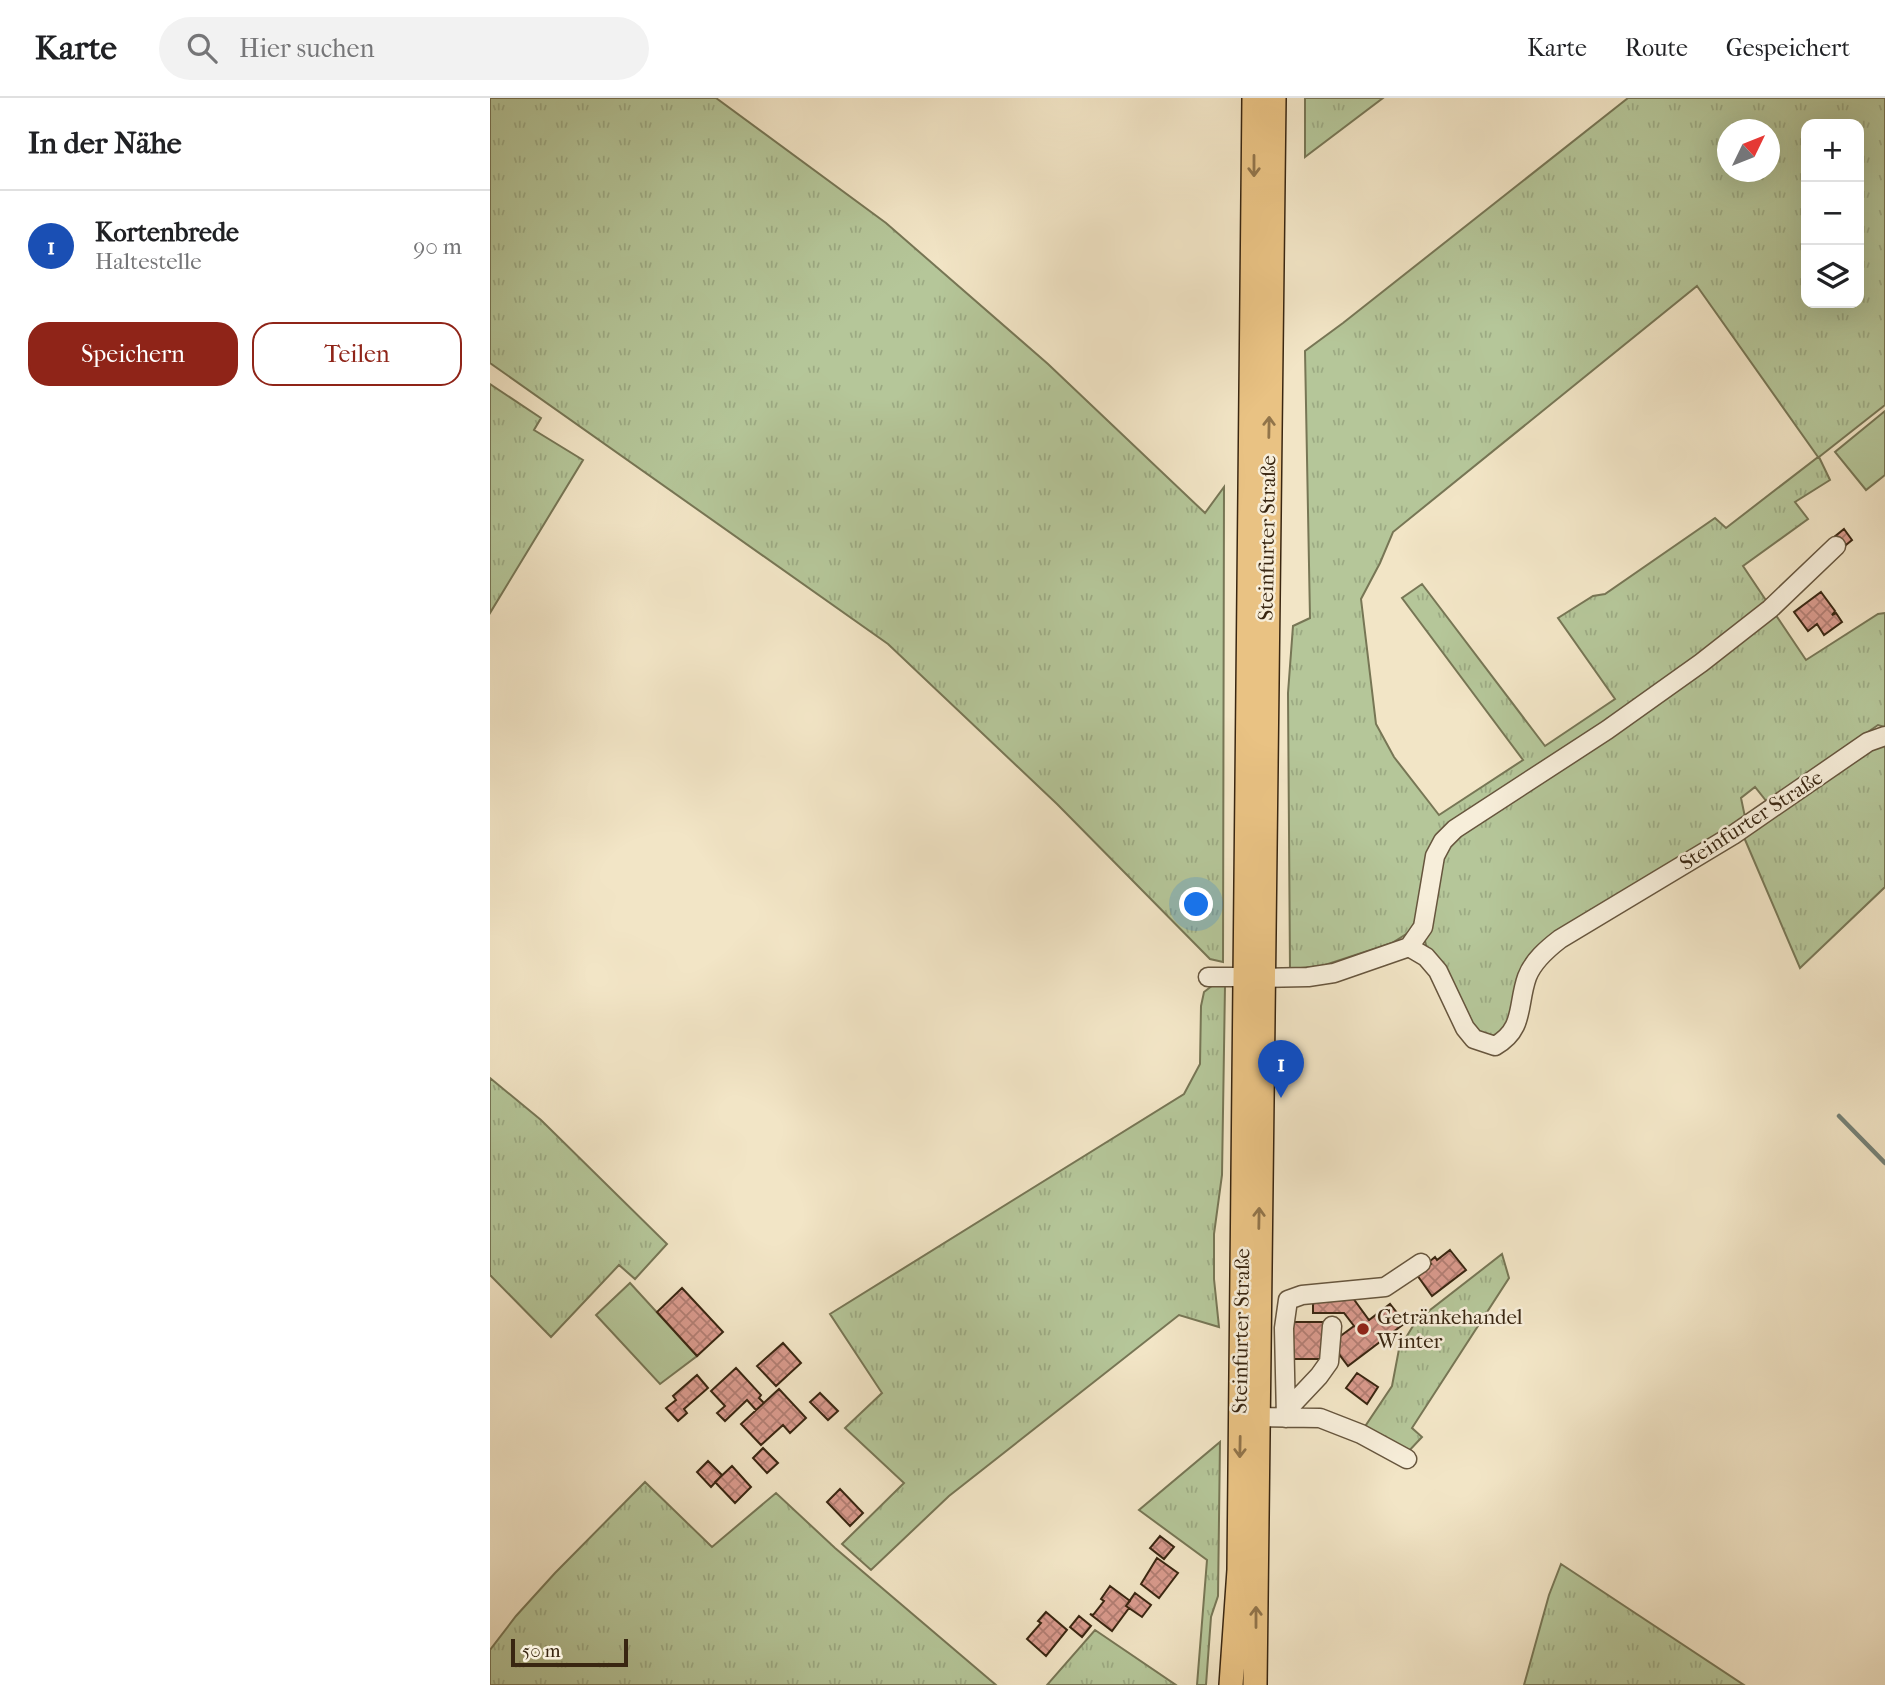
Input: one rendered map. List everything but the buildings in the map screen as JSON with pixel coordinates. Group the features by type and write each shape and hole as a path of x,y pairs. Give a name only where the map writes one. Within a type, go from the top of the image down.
{"main road":[{"name":"Steinfurter Straße","path":"1254,98 1254,978 1259,1297 1255,1685"},
{"name":"Steinfurter Straße","path":"1231,1685 1239,1570 1274,98"}],"lane":[{"path":"1208,977 1308,977 1334,973 1409,947 1423,926 1435,856 1443,841 1455,829 1607,730 1701,663 1770,609 1836,546"},
{"name":"Steinfurter Straße","path":"1409,947 1426,957 1438,971 1465,1028 1474,1040 1495,1046 1513,1032 1527,975 1543,952 1560,939 1733,835 1868,743 1885,736"},
{"path":"1259,1297 1281,1296 1288,1300 1302,1295 1385,1287 1421,1263"},
{"path":"1286,1414 1284,1328 1288,1300"},
{"path":"1286,1414 1329,1362 1332,1326"},
{"name":"Steinfurter Straße","path":"1257,1417 1286,1414 1320,1419 1361,1434 1407,1459"}],"green space":[{"path":"490,98 716,98 886,223 1048,364 1205,513 1224,487 1223,962 1210,959 1057,804 888,644 490,363"},
{"path":"1305,98 1383,98 1305,157"},
{"path":"1628,98 1885,98 1885,405 1819,457 1830,480 1795,502 1808,519 1743,566 1806,660 1878,614 1885,613 1885,727 1878,725 1767,802 1755,787 1741,798 1745,817 1541,950 1510,1030 1495,1041 1478,1037 1427,949 1423,900 1411,931 1392,943 1322,966 1290,969 1288,693 1293,626 1310,618 1305,351","holes":["1697,286 1818,457 1726,528 1715,518 1605,594 1593,596 1558,618 1615,699 1545,746 1422,584 1402,598 1523,760 1439,815 1394,757 1376,724 1361,599 1393,532"]},
{"path":"490,384 541,418 534,430 583,460 490,613"},
{"path":"1885,411 1885,475 1866,490 1835,452"},
{"path":"1885,741 1885,887 1800,968 1743,835"},
{"path":"1213,985 1225,986 1222,1175 1214,1234 1214,1279 1219,1327 1179,1315 949,1496 871,1570 842,1544 904,1483 845,1428 882,1393 830,1314 1184,1094 1200,1064 1201,1006 1204,992"},
{"path":"490,1078 541,1120 667,1244 635,1279 619,1265 551,1337 490,1275"},
{"path":"1502,1254 1509,1278 1412,1428 1422,1437 1407,1453 1364,1428 1392,1386 1399,1349 1416,1321"},
{"path":"630,1283 697,1356 660,1384 596,1315"},
{"path":"1220,1442 1218,1596 1211,1617 1206,1685 1197,1685 1207,1560 1139,1510"},
{"path":"645,1482 712,1547 776,1493 835,1548 996,1685 490,1685 490,1650 555,1573"},
{"path":"1561,1564 1744,1685 1524,1685 1549,1595"},
{"path":"1095,1630 1176,1685 1047,1685"}],"waterway":[{"path":"1839,1116 1885,1163"}],"place":[{"name":"Kortenbrede","path":"1281,1098"},
{"name":"Getränkehandel Winter","path":"1363,1329"}]}
